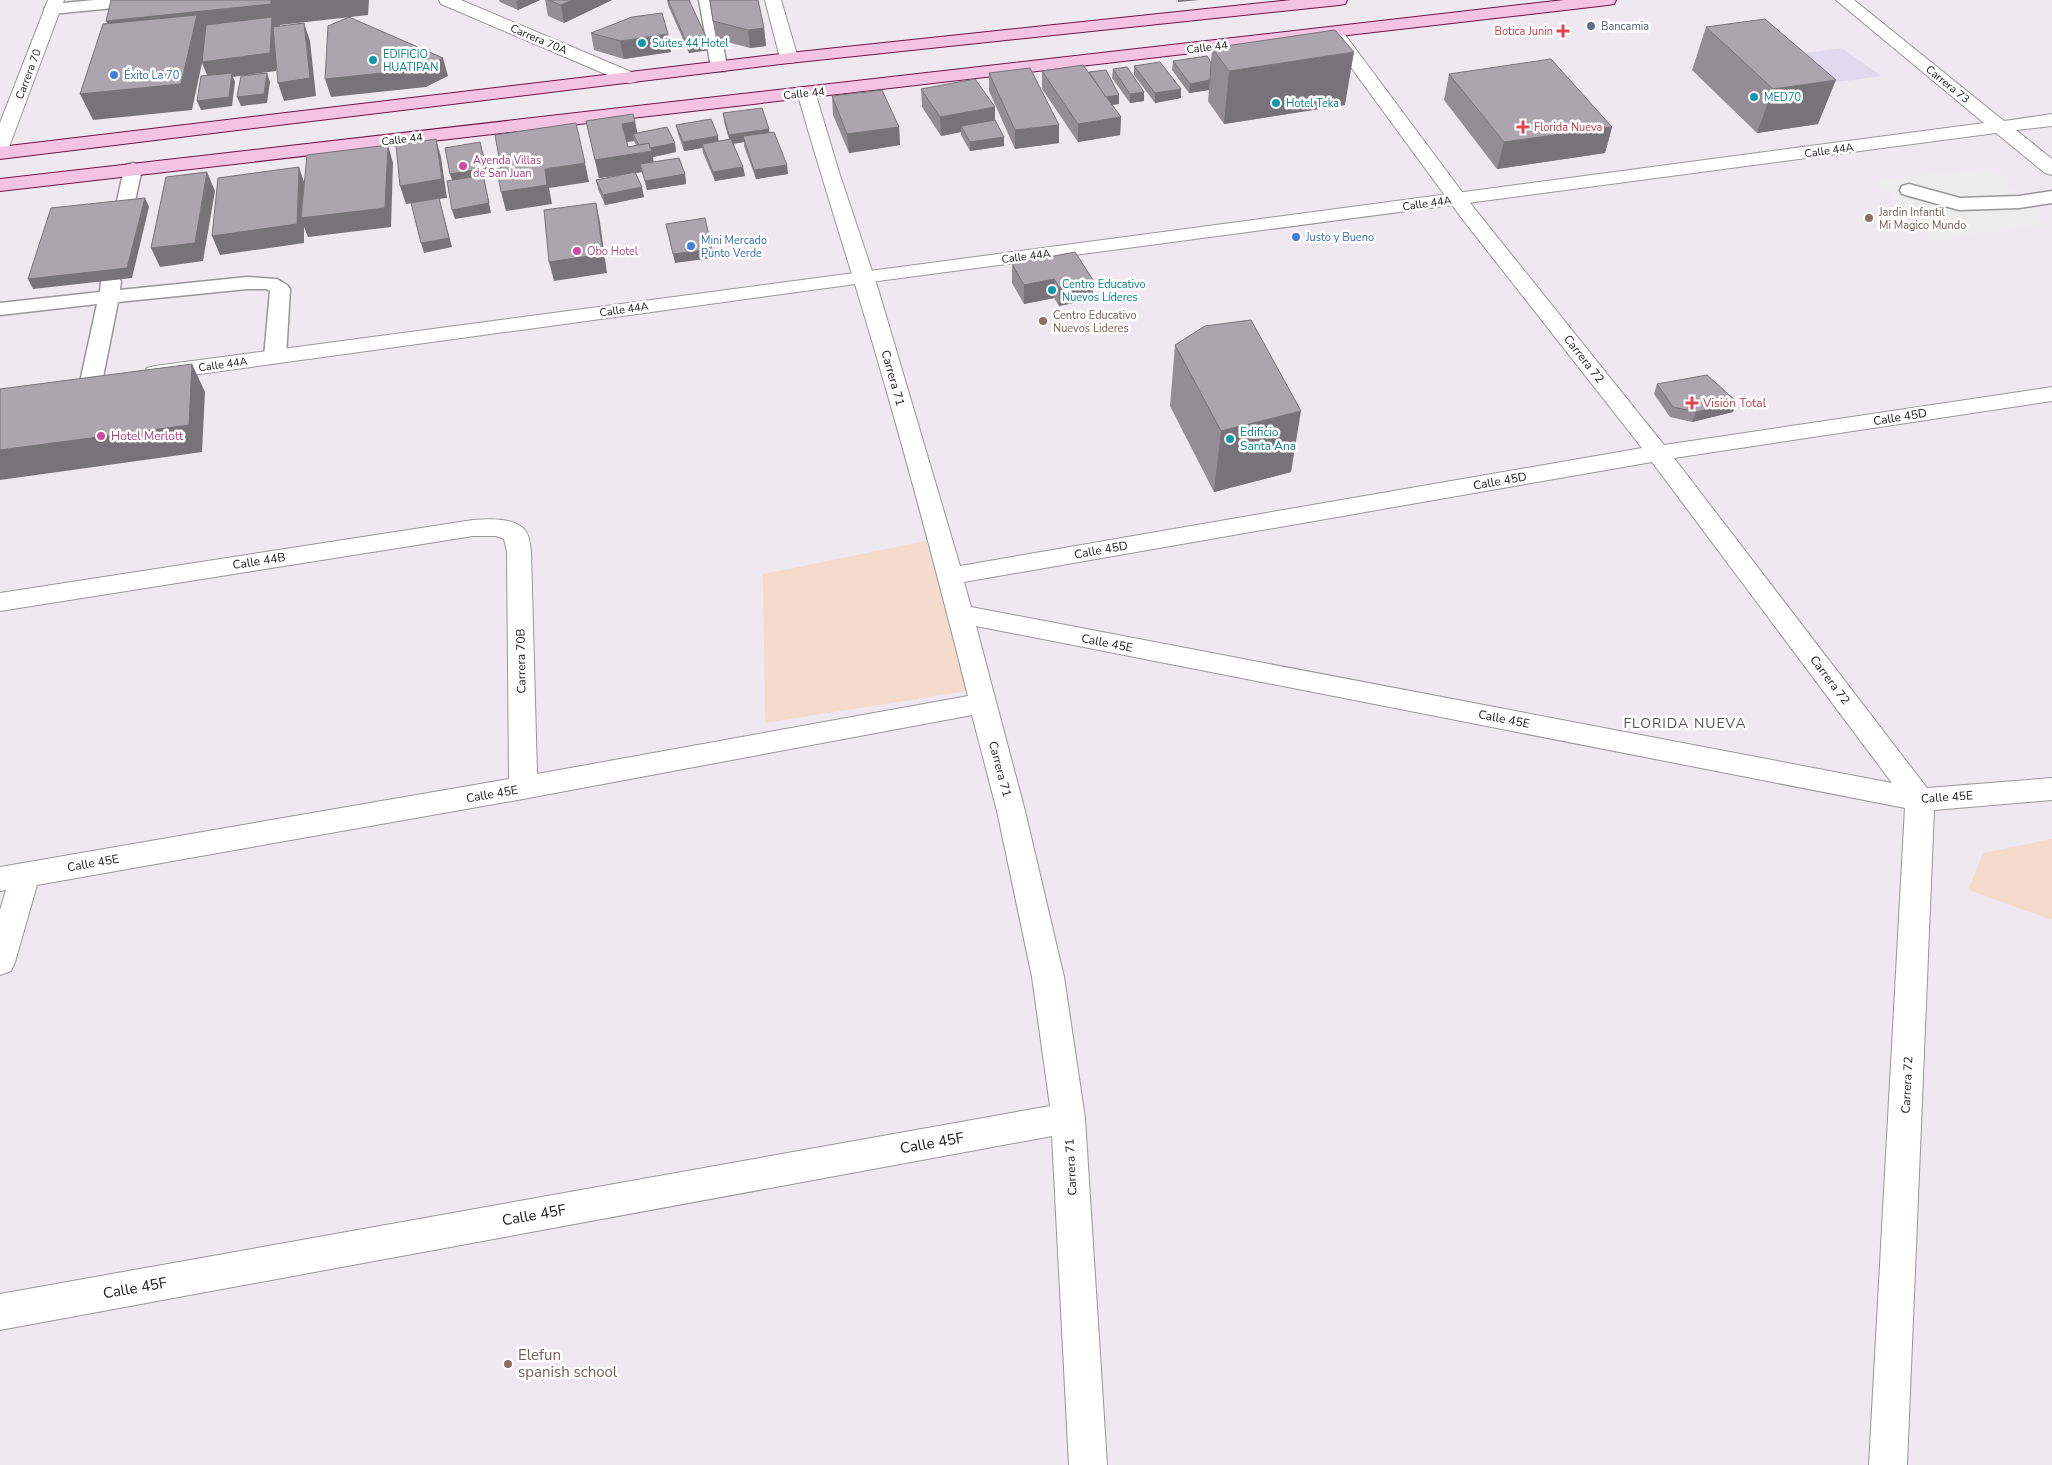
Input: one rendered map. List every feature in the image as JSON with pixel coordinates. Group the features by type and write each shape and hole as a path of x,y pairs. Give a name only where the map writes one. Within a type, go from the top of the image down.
{"main road":[{"path":"0,153 789,58 1331,0"},
{"name":"Calle 44","path":"0,184 1608,0"}],"street":[{"name":"Carrera 70A","path":"447,0 630,78"},
{"path":"773,0 789,58"},
{"name":"Carrera 73","path":"1844,0 2052,169"},
{"name":"Carrera 70","path":"0,147 54,4"},
{"name":"Carrera 72","path":"1334,32 1458,199 1658,453 1920,800 1888,1465"},
{"name":"Carrera 71","path":"806,92 829,172 863,277 950,576 1011,811 1048,977 1068,1118 1088,1465"},
{"name":"Calle 44A","path":"139,375 2052,120"},
{"name":"Calle 45D","path":"950,576 1658,453 2052,394"},
{"name":"Calle 44B","path":"0,602 473,528 493,527 509,529 516,535"},
{"name":"Carrera 70B","path":"516,535 519,552 523,788"},
{"name":"Calle 45E","path":"959,614 1920,800 2052,788"},
{"name":"Calle 45E","path":"12,877 523,788 982,703"},
{"path":"0,962 12,877"},
{"name":"Calle 45F","path":"0,1312 1068,1118"}],"lane":[{"path":"54,4 144,0"},
{"path":"707,0 719,67"},
{"path":"124,210 133,169"},
{"path":"1908,190 1959,204 2019,202 2052,197"},
{"path":"0,309 110,289 270,283 280,289 275,357"},
{"path":"91,382 110,289"}],"shaded area":[{"path":"1842,48 1881,76 1803,87 1767,58"},
{"path":"1992,168 2047,224 1938,240 1875,180"},
{"path":"926,541 967,691 765,723 763,574"},
{"path":"2052,839 2052,920 1968,890 1983,853"}],"building":[{"path":"111,0 271,0 271,4 106,21"},
{"path":"548,0 572,0 561,5"},
{"path":"668,0 689,0 708,41 687,44"},
{"path":"710,0 758,0 764,28 748,30 713,21"},
{"path":"662,13 668,34 620,41 591,33 632,17"},
{"path":"197,15 181,84 80,94 103,24"},
{"path":"272,17 270,53 202,62 206,25"},
{"path":"349,17 443,58 421,69 325,79 328,26"},
{"path":"1765,19 1836,80 1773,89 1706,27"},
{"path":"304,23 310,78 278,83 273,27"},
{"path":"1335,30 1354,52 1229,71 1212,48"},
{"path":"1207,56 1211,62 1210,80 1190,84 1173,61"},
{"path":"1551,59 1612,127 1504,142 1449,74"},
{"path":"1160,62 1181,89 1155,93 1134,66"},
{"path":"1083,65 1121,117 1078,124 1042,71"},
{"path":"1127,67 1144,92 1130,94 1113,69"},
{"path":"1030,68 1059,125 1015,130 989,73"},
{"path":"1106,70 1119,95 1106,97 1089,72"},
{"path":"232,73 229,97 197,101 201,76"},
{"path":"267,73 264,94 237,97 241,76"},
{"path":"975,79 995,107 940,117 921,89"},
{"path":"882,90 899,127 847,134 832,96"},
{"path":"762,108 769,129 729,135 723,113"},
{"path":"633,114 635,122 622,124 628,147 649,143 652,151 595,160 586,121"},
{"path":"711,119 718,136 683,142 676,125"},
{"path":"995,120 1004,137 970,142 961,126"},
{"path":"576,123 585,163 545,169 547,185 501,192 497,169 501,168 495,135"},
{"path":"667,127 675,143 650,148 649,143 639,145 633,134"},
{"path":"774,132 787,165 754,170 743,136"},
{"path":"436,139 442,179 400,186 396,145"},
{"path":"731,139 743,167 713,172 702,144"},
{"path":"480,142 486,168 450,174 445,148"},
{"path":"388,145 385,208 301,218 307,155"},
{"path":"679,158 685,174 645,181 640,164"},
{"path":"299,167 297,224 212,236 218,178"},
{"path":"207,172 195,243 151,248 166,177"},
{"path":"635,172 642,187 603,195 596,180"},
{"path":"483,175 489,203 452,210 447,181"},
{"path":"145,198 127,268 28,279 51,208"},
{"path":"439,198 449,238 421,243 411,203"},
{"name":"Obo Hotel","path":"596,203 603,254 549,262 544,210"},
{"name":"Mini Mercado Punto Verde","path":"705,218 712,249 673,254 666,224"},
{"path":"1075,252 1093,280 1059,287 1054,279 1024,285 1012,264"},
{"path":"1251,320 1301,411 1221,431 1175,345 1205,326"},
{"path":"192,364 189,425 0,450 0,389"},
{"path":"1707,375 1737,402 1696,412 1673,407 1657,384"}],"place":[{"name":"Bancamia","path":"1591,26"},
{"name":"Botica Junin","path":"1563,31"},
{"name":"Suites 44 Hotel","path":"642,43"},
{"name":"EDIFICIO HUATIPAN","path":"373,60"},
{"name":"Éxito La 70","path":"114,75"},
{"name":"MED70","path":"1754,97"},
{"name":"Hotel Teka","path":"1276,103"},
{"name":"Florida Nueva","path":"1523,127"},
{"name":"Ayenda Villas de San Juan","path":"463,166"},
{"name":"Jardin Infantil Mi Magico Mundo","path":"1869,218"},
{"name":"Justo y Bueno","path":"1296,237"},
{"name":"Mini Mercado Punto Verde","path":"691,246"},
{"name":"Obo Hotel","path":"577,251"},
{"name":"Centro Educativo Nuevos Líderes","path":"1052,290"},
{"name":"Centro Educativo Nuevos Lideres","path":"1043,321"},
{"name":"Visión Total","path":"1692,403"},
{"name":"Hotel Merlott","path":"101,436"},
{"name":"Edificio Santa Ana","path":"1230,439"},
{"name":"Elefun spanish school","path":"508,1364"}],"district":[{"name":"FLORIDA NUEVA","path":"1685,723"}]}
